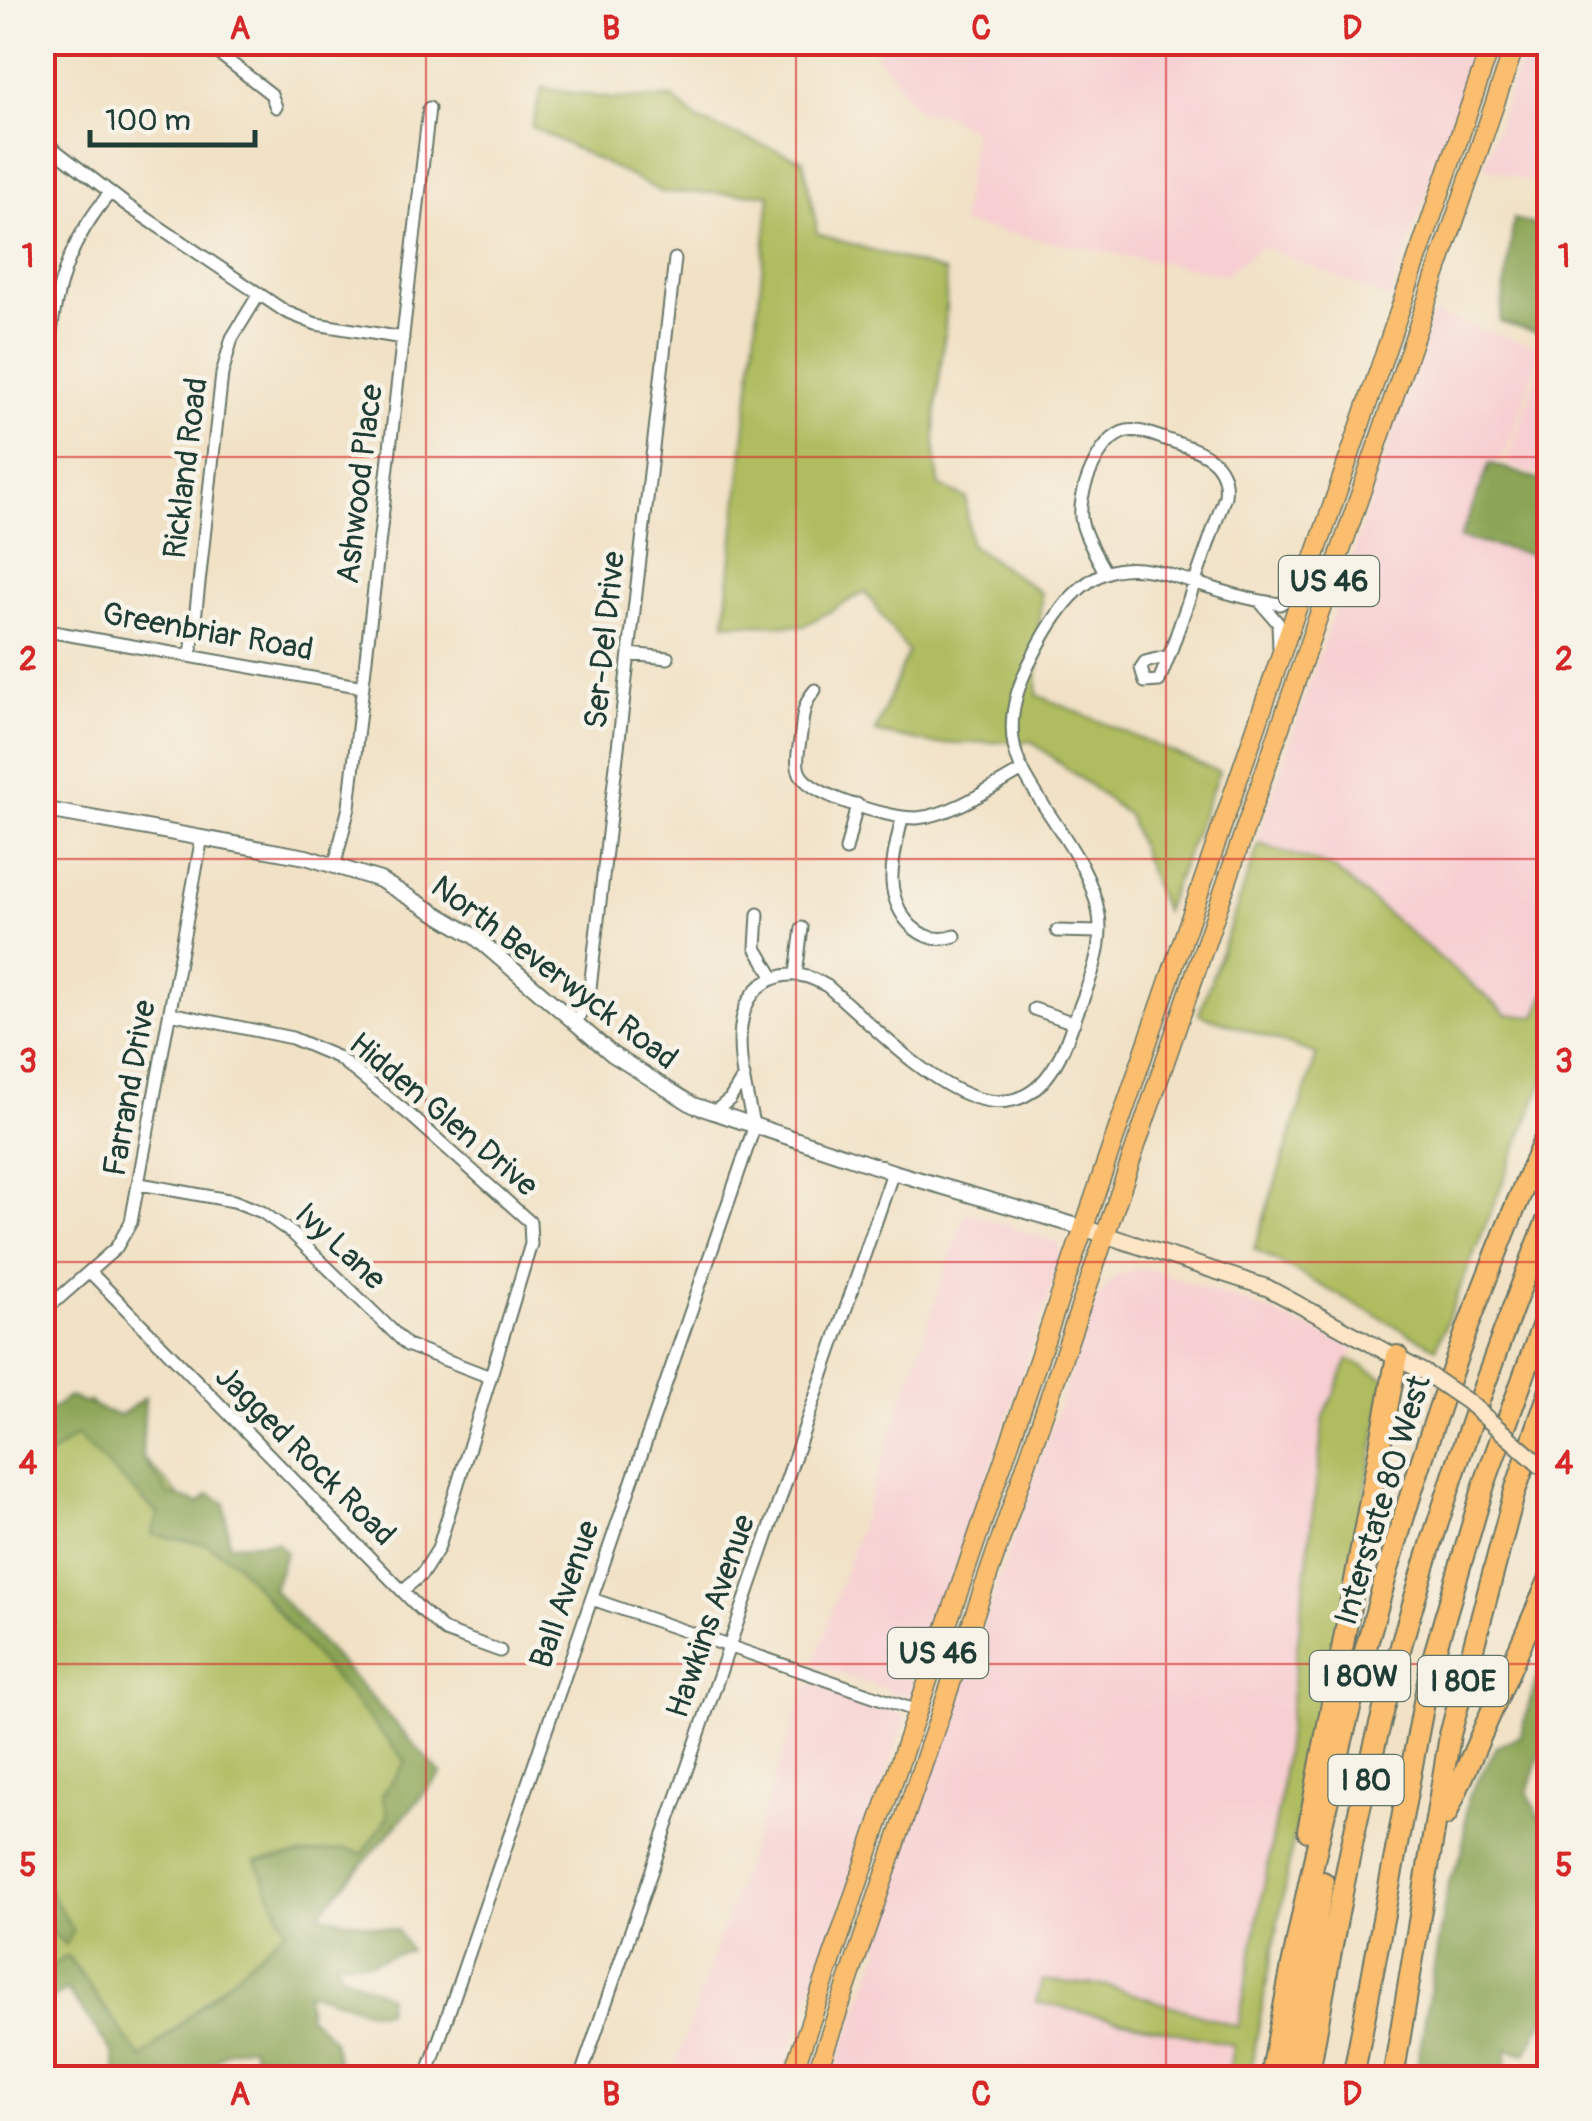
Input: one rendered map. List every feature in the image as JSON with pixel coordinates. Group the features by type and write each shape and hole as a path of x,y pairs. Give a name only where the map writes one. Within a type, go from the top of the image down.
{"highway":[{"name":"US 46","path":"791,2078 1492,42"},
{"name":"US 46","path":"815,2078 1516,42"},
{"name":"Interstate 80 West","path":"1271,2078 1307,1894 1364,1661 1472,1316 1550,1126"},
{"name":"I 80","path":"1308,2078 1353,1839 1396,1662 1471,1421 1550,1212"},
{"name":"I 80","path":"1353,2078 1432,1665 1484,1485 1550,1304"},
{"path":"1307,1894 1303,1856 1397,1356"},
{"name":"I 80E","path":"1393,2078 1466,1665 1515,1491 1550,1390"},
{"path":"1289,2078 1336,1813 1424,1462"},
{"path":"1427,1874 1457,1784 1550,1578"}],"main road":[{"path":"1084,1228 1268,1288 1426,1374 1468,1402 1549,1472"}],"street":[{"path":"204,42 271,94 276,106"},
{"name":"Ashwood Place","path":"334,864 350,807 429,108"},
{"path":"42,140 110,193 259,294 316,324 403,338"},
{"path":"42,414 62,268 78,234 110,193"},
{"name":"Ser-Del Drive","path":"576,1024 590,988 675,259"},
{"name":"Rickland Road","path":"190,656 222,374 232,338 259,294"},
{"path":"1105,572 1082,523 1081,508 1104,445 1122,432 1136,430 1197,450 1216,462 1224,474 1226,496 1169,656"},
{"path":"754,1128 744,1076 744,1014 758,988 774,978 796,974 827,986 944,1087 972,1099 1016,1099 1040,1084 1060,1056 1074,1022 1100,932 1088,879 1023,770 1012,722 1028,665 1062,603 1105,572 1122,567 1154,568 1258,601 1287,602 1306,584"},
{"path":"1258,601 1278,622 1280,659"},
{"name":"Greenbriar Road","path":"42,630 363,686"},
{"path":"630,654 668,658"},
{"path":"814,690 804,703 798,770 807,784 822,794 902,818 923,818 1023,770"},
{"path":"846,850 857,804"},
{"name":"North Beverwyck Road","path":"42,810 334,864 380,880 443,915 636,1072 713,1113 893,1172 1084,1228"},
{"path":"902,818 892,869 900,911 924,935 943,940 955,936"},
{"name":"Farrand Drive","path":"42,1313 124,1236 140,1184 202,837"},
{"path":"758,914 756,948 774,978"},
{"path":"796,974 802,928"},
{"path":"1056,931 1100,932"},
{"path":"1034,1008 1074,1022"},
{"name":"Hidden Glen Drive","path":"170,1012 292,1038 337,1057 526,1216 531,1244 438,1548 422,1574 402,1590"},
{"path":"713,1113 730,1099 744,1076"},
{"name":"Ball Avenue","path":"426,2078 754,1128"},
{"name":"Hawkins Avenue","path":"580,2078 893,1172"},
{"name":"Ivy Lane","path":"140,1184 234,1201 262,1212 293,1234 407,1345 490,1377"},
{"name":"Jagged Rock Road","path":"90,1272 445,1631 500,1651"},
{"path":"592,1599 918,1712"}],"shaded area":[{"path":"868,43 1478,43 1390,299 1261,246 1225,275 960,224 974,131 950,117 917,110"},
{"path":"1525,43 1549,43 1549,187 1484,167"},
{"path":"1432,314 1542,348 1502,462 1490,463 1460,537 1549,559 1550,985 1536,1017 1507,1014 1332,867 1259,844 1258,838"},
{"path":"1546,348 1550,348 1549,479 1505,465"},
{"path":"965,1212 1057,1242 1062,1257 912,1699 814,1664"},
{"path":"1135,1269 1148,1269 1252,1305 1355,1348 1324,1416 1279,1804 1238,2027 1109,1986 1036,2002 1234,2045 1228,2078 832,2078 880,1950 880,1921 1096,1299 1113,1278"},
{"path":"808,1682 907,1716 781,2078 671,2078"}],"green space":[{"path":"542,88 614,99 673,98 699,121 803,160 818,234 945,272 945,326 935,433 940,486 966,498 970,544 1041,593 1037,695 1219,772 1164,911 1128,815 1031,741 934,744 875,732 908,652 865,592 803,626 725,623 770,194 662,192 532,127"},
{"path":"1514,219 1549,229 1549,336 1500,322"},
{"path":"1490,463 1549,484 1549,559 1460,538"},
{"path":"1259,844 1332,867 1507,1014 1536,1017 1549,985 1549,1067 1436,1348 1254,1249 1317,1054 1199,1014"},
{"path":"1349,1359 1386,1379 1327,1703 1293,1841 1249,2078 1228,2078 1233,2045 1036,2002 1042,1980 1109,1986 1238,2027 1279,1804 1324,1416"},
{"path":"69,1397 120,1416 145,1397 142,1456 168,1494 200,1503 209,1494 225,1503 229,1544 277,1542 286,1552 273,1589 441,1774 319,1914 397,1930 409,1950 371,1962 335,1961 341,1973 388,1996 386,2011 365,2010 306,1993 309,2016 333,2039 341,2078 277,2078 260,2072 251,2046 227,2052 203,2070 184,2077 118,2078 112,2052 67,1990 43,2004 43,1972 67,1956 142,2059 286,1929 256,1861 345,1849 363,1854 388,1816 382,1795 406,1762 235,1562 206,1544 152,1535 158,1514 76,1436 43,1461 43,1415"},
{"path":"90,1401 441,1774 363,1855 257,1861 286,1929 141,2059 68,1956 43,1972 43,1439"},
{"path":"1549,1634 1549,1725 1528,1793 1539,1817 1549,1820 1549,2010 1526,2054 1506,2049 1507,2078 1415,2078 1448,1884 1462,1853 1468,1797 1496,1747 1520,1736"},
{"path":"42,1879 73,1930 65,1945 43,1924"}]}
